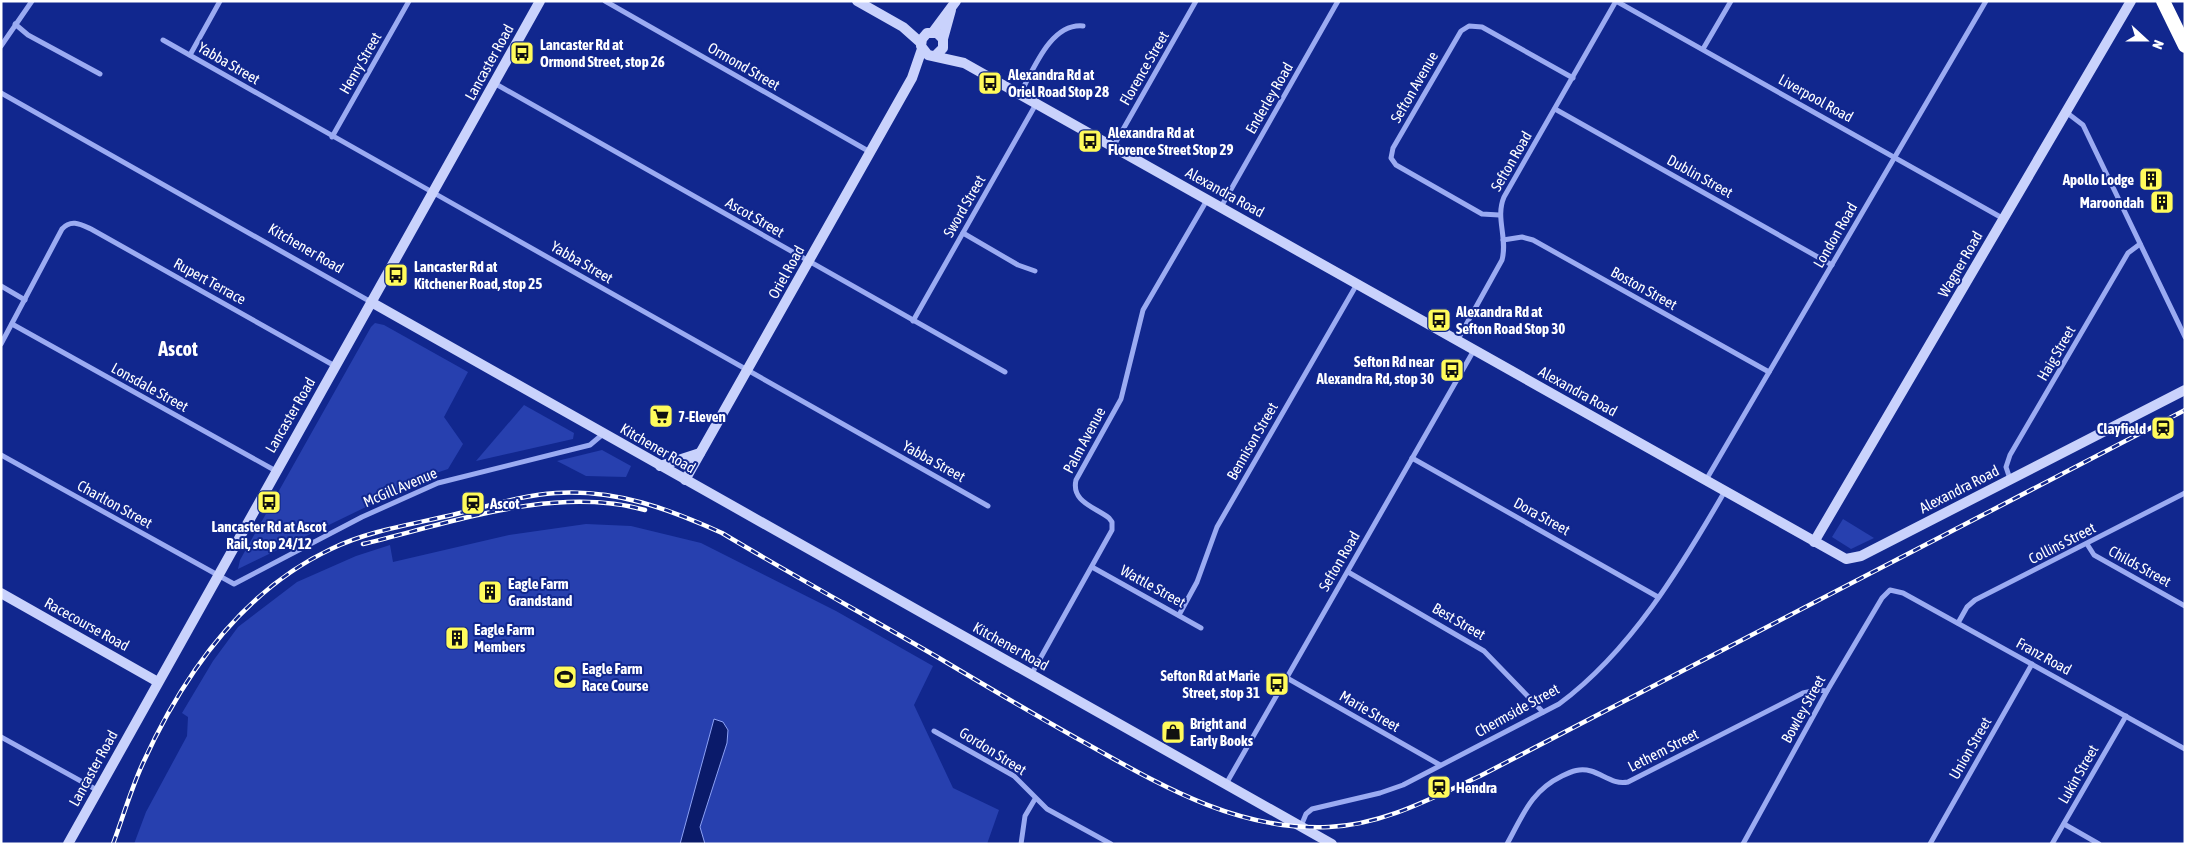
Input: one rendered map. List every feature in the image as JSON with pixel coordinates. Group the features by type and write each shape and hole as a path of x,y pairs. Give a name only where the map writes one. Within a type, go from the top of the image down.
{"highway":[{"path":"2163,1 2185,46"}],"street":[{"path":"1,46 32,1"},
{"path":"190,55 220,1"},
{"name":"Henry Street","path":"332,137 409,1"},
{"name":"Lancaster Road","path":"68,844 540,1"},
{"name":"Ormond Street","path":"604,1 870,152"},
{"path":"857,1 903,27 930,33 954,5"},
{"name":"Florence Street","path":"1113,147 1196,1"},
{"name":"Enderley Road","path":"1221,207 1338,1"},
{"name":"Liverpool Road","path":"1616,1 2004,219"},
{"name":"Sefton Road","path":"1457,341 1502,260 1503,240 1499,215 1504,196 1616,1"},
{"path":"1703,49 1731,1"},
{"name":"London Road","path":"1706,480 1986,1"},
{"name":"Wagner Road","path":"1814,542 2131,1"},
{"path":"944,42 954,5"},
{"path":"16,24 28,35 100,74"},
{"path":"1020,94 1053,38 1073,27 1083,26"},
{"name":"Sefton Avenue","path":"1499,215 1482,214 1396,165 1391,158 1393,148 1461,31 1469,26 1482,27 1573,78"},
{"path":"903,27 921,46"},
{"name":"Oriel Road","path":"685,480 912,78 921,46 930,33"},
{"name":"Alexandra Road","path":"930,33 944,42 964,63"},
{"name":"Yabba Street","path":"163,40 988,506"},
{"name":"Oriel Road","path":"912,78 934,55 942,51 944,42"},
{"name":"Alexandra Road","path":"921,46 934,55 964,63 1020,94 1846,559 1855,559 2185,390"},
{"name":"Ascot Street","path":"494,83 1005,372"},
{"name":"Kitchener Road","path":"1,93 1332,844"},
{"name":"Sword Street","path":"913,321 1036,103"},
{"name":"Dublin Street","path":"1555,109 1832,265"},
{"path":"2066,112 2083,125 2185,337"},
{"name":"Palm Avenue","path":"1031,675 1111,533 1112,524 1109,518 1079,498 1075,490 1076,480 1121,399 1143,310 1207,200"},
{"name":"Rupert Terrace","path":"25,300 62,229 71,223 91,229 335,366"},
{"path":"963,233 1018,265 1035,271"},
{"name":"Boston Street","path":"1503,240 1522,237 1533,240 1769,372"},
{"name":"Haig Street","path":"2010,480 2006,467 2010,455 2128,253 2140,244"},
{"name":"Bennison Street","path":"1179,616 1197,582 1218,527 1357,284"},
{"path":"1,286 25,300 1,344"},
{"name":"Lonsdale Street","path":"12,324 276,471"},
{"name":"Sefton Road","path":"1226,784 1474,350"},
{"name":"McGill Avenue","path":"217,575 234,584 362,516 438,483 590,445 604,434"},
{"path":"660,466 700,453"},
{"name":"Charlton Street","path":"1,455 217,575"},
{"name":"Dora Street","path":"1412,458 1658,596"},
{"name":"Chermside Street","path":"1301,826 1306,814 1312,809 1392,789 1543,712 1572,694 1595,673 1658,596 1679,568 1725,491"},
{"name":"Collins Street","path":"1958,623 1970,604 2185,494"},
{"name":"Childs Street","path":"2087,544 2094,554 2185,606"},
{"name":"Wattle Street","path":"1092,567 1201,628"},
{"name":"Best Street","path":"1348,572 1484,651 1543,712"},
{"name":"Franz Road","path":"1890,590 1903,592 2185,749"},
{"name":"Bowley Street","path":"1743,844 1827,691 1885,594 1890,590"},
{"name":"Racecourse Road","path":"1,593 158,682"},
{"name":"Union Street","path":"1930,844 2032,664"},
{"name":"Marie Street","path":"1287,678 1440,765"},
{"name":"Lethem Street","path":"1507,844 1536,792 1563,775 1581,769 1596,772 1617,783 1628,782 1803,693 1817,690 1827,691"},
{"name":"Lukin Street","path":"2052,844 2126,716"},
{"name":"Gordon Street","path":"934,731 1022,781 1035,798 1047,809 1111,844"},
{"path":"1,737 97,790"},
{"path":"1021,844 1025,816 1035,798"},
{"path":"2064,824 2099,844"}],"shaded area":[{"path":"375,323 384,325 468,372 444,417 463,444 448,469 436,473 238,569 240,560"},
{"path":"524,405 574,433 573,439 476,461"},
{"path":"602,450 631,466 626,477 586,476 557,461"},
{"path":"1843,519 1874,538 1851,549 1832,537"},
{"name":"Eagle Farm Race Course","path":"586,524 631,526 701,543 836,611 933,666 914,705 953,788 999,810 987,844 134,844 146,812 187,736 188,717 182,713 213,661 238,627 297,582 356,556 390,545 393,562 509,535"},
{"path":"714,719 723,722 728,730 727,743 700,827 705,844 680,844"}],"railway":[{"path":"113,844 139,773 159,730 177,698 219,639 243,612 270,588 299,567 346,542 393,528 518,498 556,493 600,494 642,502 682,516 722,533 1056,727 1179,793 1236,815 1266,822 1297,826 1329,827 1349,825 1388,816 1480,776 2185,410"},
{"path":"363,544 467,517 539,504 610,503 645,510"}],"place":[{"name":"Lancaster Rd at Ormond Street, stop 26","path":"522,53"},
{"name":"Alexandra Rd at Oriel Road Stop 28","path":"990,83"},
{"name":"Alexandra Rd at Florence Street Stop 29","path":"1090,141"},
{"name":"Apollo Lodge","path":"2151,179"},
{"name":"Maroondah","path":"2162,202"},
{"name":"Lancaster Rd at Kitchener Road, stop 25","path":"396,275"},
{"name":"Alexandra Rd at Sefton Road Stop 30","path":"1439,320"},
{"name":"Sefton Rd near Alexandra Rd, stop 30","path":"1452,370"},
{"name":"7-Eleven","path":"661,416"},
{"name":"Clayfield","path":"2163,428"},
{"name":"Lancaster Rd at Ascot Rail, stop 24/12","path":"269,502"},
{"name":"Ascot","path":"473,503"},
{"name":"Eagle Farm Grandstand","path":"490,592"},
{"name":"Eagle Farm Members","path":"457,638"},
{"name":"Eagle Farm Race Course","path":"565,677"},
{"name":"Sefton Rd at Marie Street, stop 31","path":"1277,684"},
{"name":"Bright and Early Books","path":"1173,732"},
{"name":"Hendra","path":"1439,787"}],"district":[{"name":"Ascot","path":"178,348"}]}
